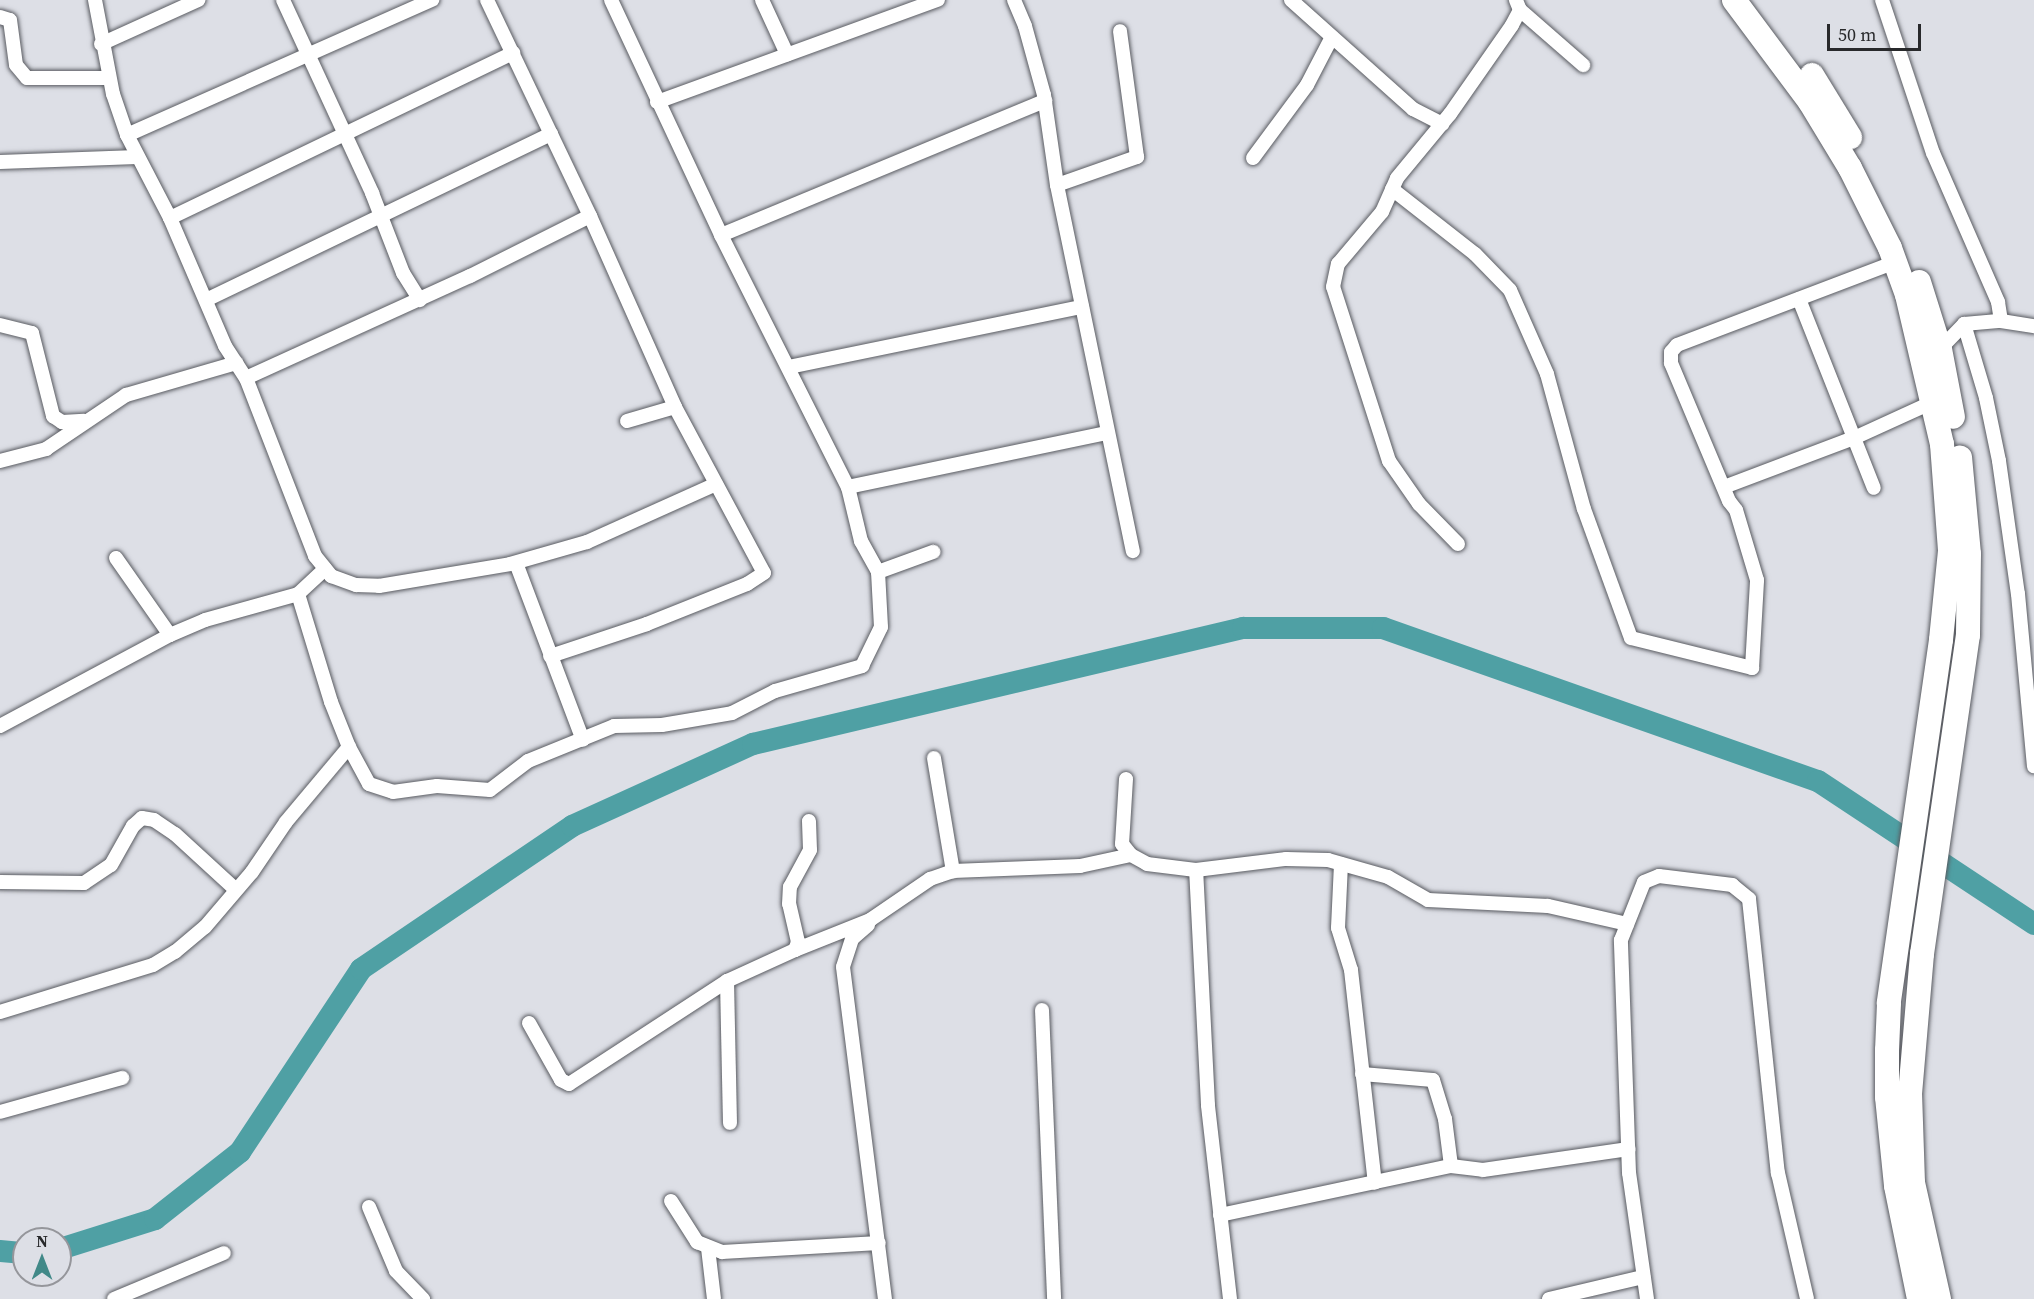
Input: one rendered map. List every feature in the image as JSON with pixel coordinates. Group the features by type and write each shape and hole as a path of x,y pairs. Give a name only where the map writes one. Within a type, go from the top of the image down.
{"highway":[{"path":"1734,0 1790,58 1865,162 1904,241 1940,349 1959,445 1969,554 1968,635 1922,954 1911,1053 1914,1183 1939,1299"},
{"path":"1754,0 1790,58 1850,168 1895,262 1934,402 1942,444 1950,551 1889,1003 1887,1098 1896,1186 1919,1299"}],"street":[{"path":"95,0 101,44 109,78 127,135 170,218 225,346 246,378 315,556 325,569 340,580 379,586 448,577 516,563 587,542 716,484"},
{"path":"101,44 198,0"},
{"path":"284,0 380,216 402,273 420,300"},
{"path":"127,135 308,57 432,0"},
{"path":"487,0 590,216 675,407 764,573 747,584 658,620 550,656"},
{"path":"298,594 349,747 369,784 378,789 393,792 437,786 490,790 528,761 614,726 662,725 732,713 775,691 862,666 881,627 878,572 861,541 848,488 721,235 611,0"},
{"path":"762,0 787,54"},
{"path":"657,102 938,0"},
{"path":"1014,0 1025,26 1045,101 1057,184 1133,551"},
{"path":"1291,0 1413,109 1442,124"},
{"path":"1882,0 1933,153 1998,302 2001,321"},
{"path":"1458,544 1419,504 1389,461 1333,287 1338,264 1382,212 1392,189 1442,124 1518,5 1583,65"},
{"path":"0,17 10,20 16,65 27,78 109,78"},
{"path":"1057,184 1137,157 1120,31"},
{"path":"1253,158 1307,85 1332,37"},
{"path":"170,218 513,53"},
{"path":"721,235 1045,101"},
{"path":"206,300 551,134"},
{"path":"0,162 137,157"},
{"path":"1392,189 1475,254 1510,290 1547,374 1584,509 1631,638 1752,668 1757,580 1736,510 1671,363 1671,352 1677,345 1895,262"},
{"path":"246,378 420,300 590,216"},
{"path":"1799,299 1874,488"},
{"path":"789,367 1082,308"},
{"path":"1940,349 1964,324 2001,321 2034,326"},
{"path":"1964,324 1999,461 2018,594 2034,766"},
{"path":"0,325 32,333 53,416 62,422 86,420"},
{"path":"0,461 46,449 126,395 236,363"},
{"path":"1724,487 1854,438 1934,402"},
{"path":"627,420 675,407"},
{"path":"848,488 1107,433"},
{"path":"878,572 933,552"},
{"path":"116,558 170,635"},
{"path":"516,563 583,740"},
{"path":"0,726 170,635 205,620 298,594 325,569"},
{"path":"0,1012 153,965 205,927 349,747"},
{"path":"934,758 953,871"},
{"path":"1126,779 1122,844 1131,855 1147,864 1196,870 1286,859 1341,864 1388,877 1428,900 1548,906 1627,924"},
{"path":"0,882 84,883 111,865 133,826 142,818 154,820 175,834 235,889"},
{"path":"795,950 798,942 789,904 790,886 810,849 809,821"},
{"path":"885,1299 843,967 852,939 870,920 930,879 953,871 1080,866 1131,855"},
{"path":"1341,864 1338,928 1351,970 1375,1183"},
{"path":"1196,870 1208,1106 1230,1299"},
{"path":"1647,1299 1628,1149 1621,940 1644,882 1649,877 1732,885 1749,899 1779,1173 1807,1299"},
{"path":"529,1023 561,1080 569,1084 727,981 795,950 870,920"},
{"path":"727,981 730,1123"},
{"path":"1042,1010 1054,1299"},
{"path":"1362,1074 1433,1080 1445,1119 1451,1166"},
{"path":"0,1112 65,1097 122,1078"},
{"path":"1220,1215 1451,1166 1483,1170 1628,1149"},
{"path":"671,1202 687,1231 708,1248 722,1252 879,1243"},
{"path":"369,1207 396,1271 423,1299"},
{"path":"708,1248 714,1299"},
{"path":"114,1299 224,1254"},
{"path":"1549,1299 1643,1277"}],"waterway":[{"path":"72,1245 155,1219 240,1152 361,969 572,826 753,744 1243,628 1383,628 1818,781 2034,924"},
{"path":"0,1251 12,1252"}]}
